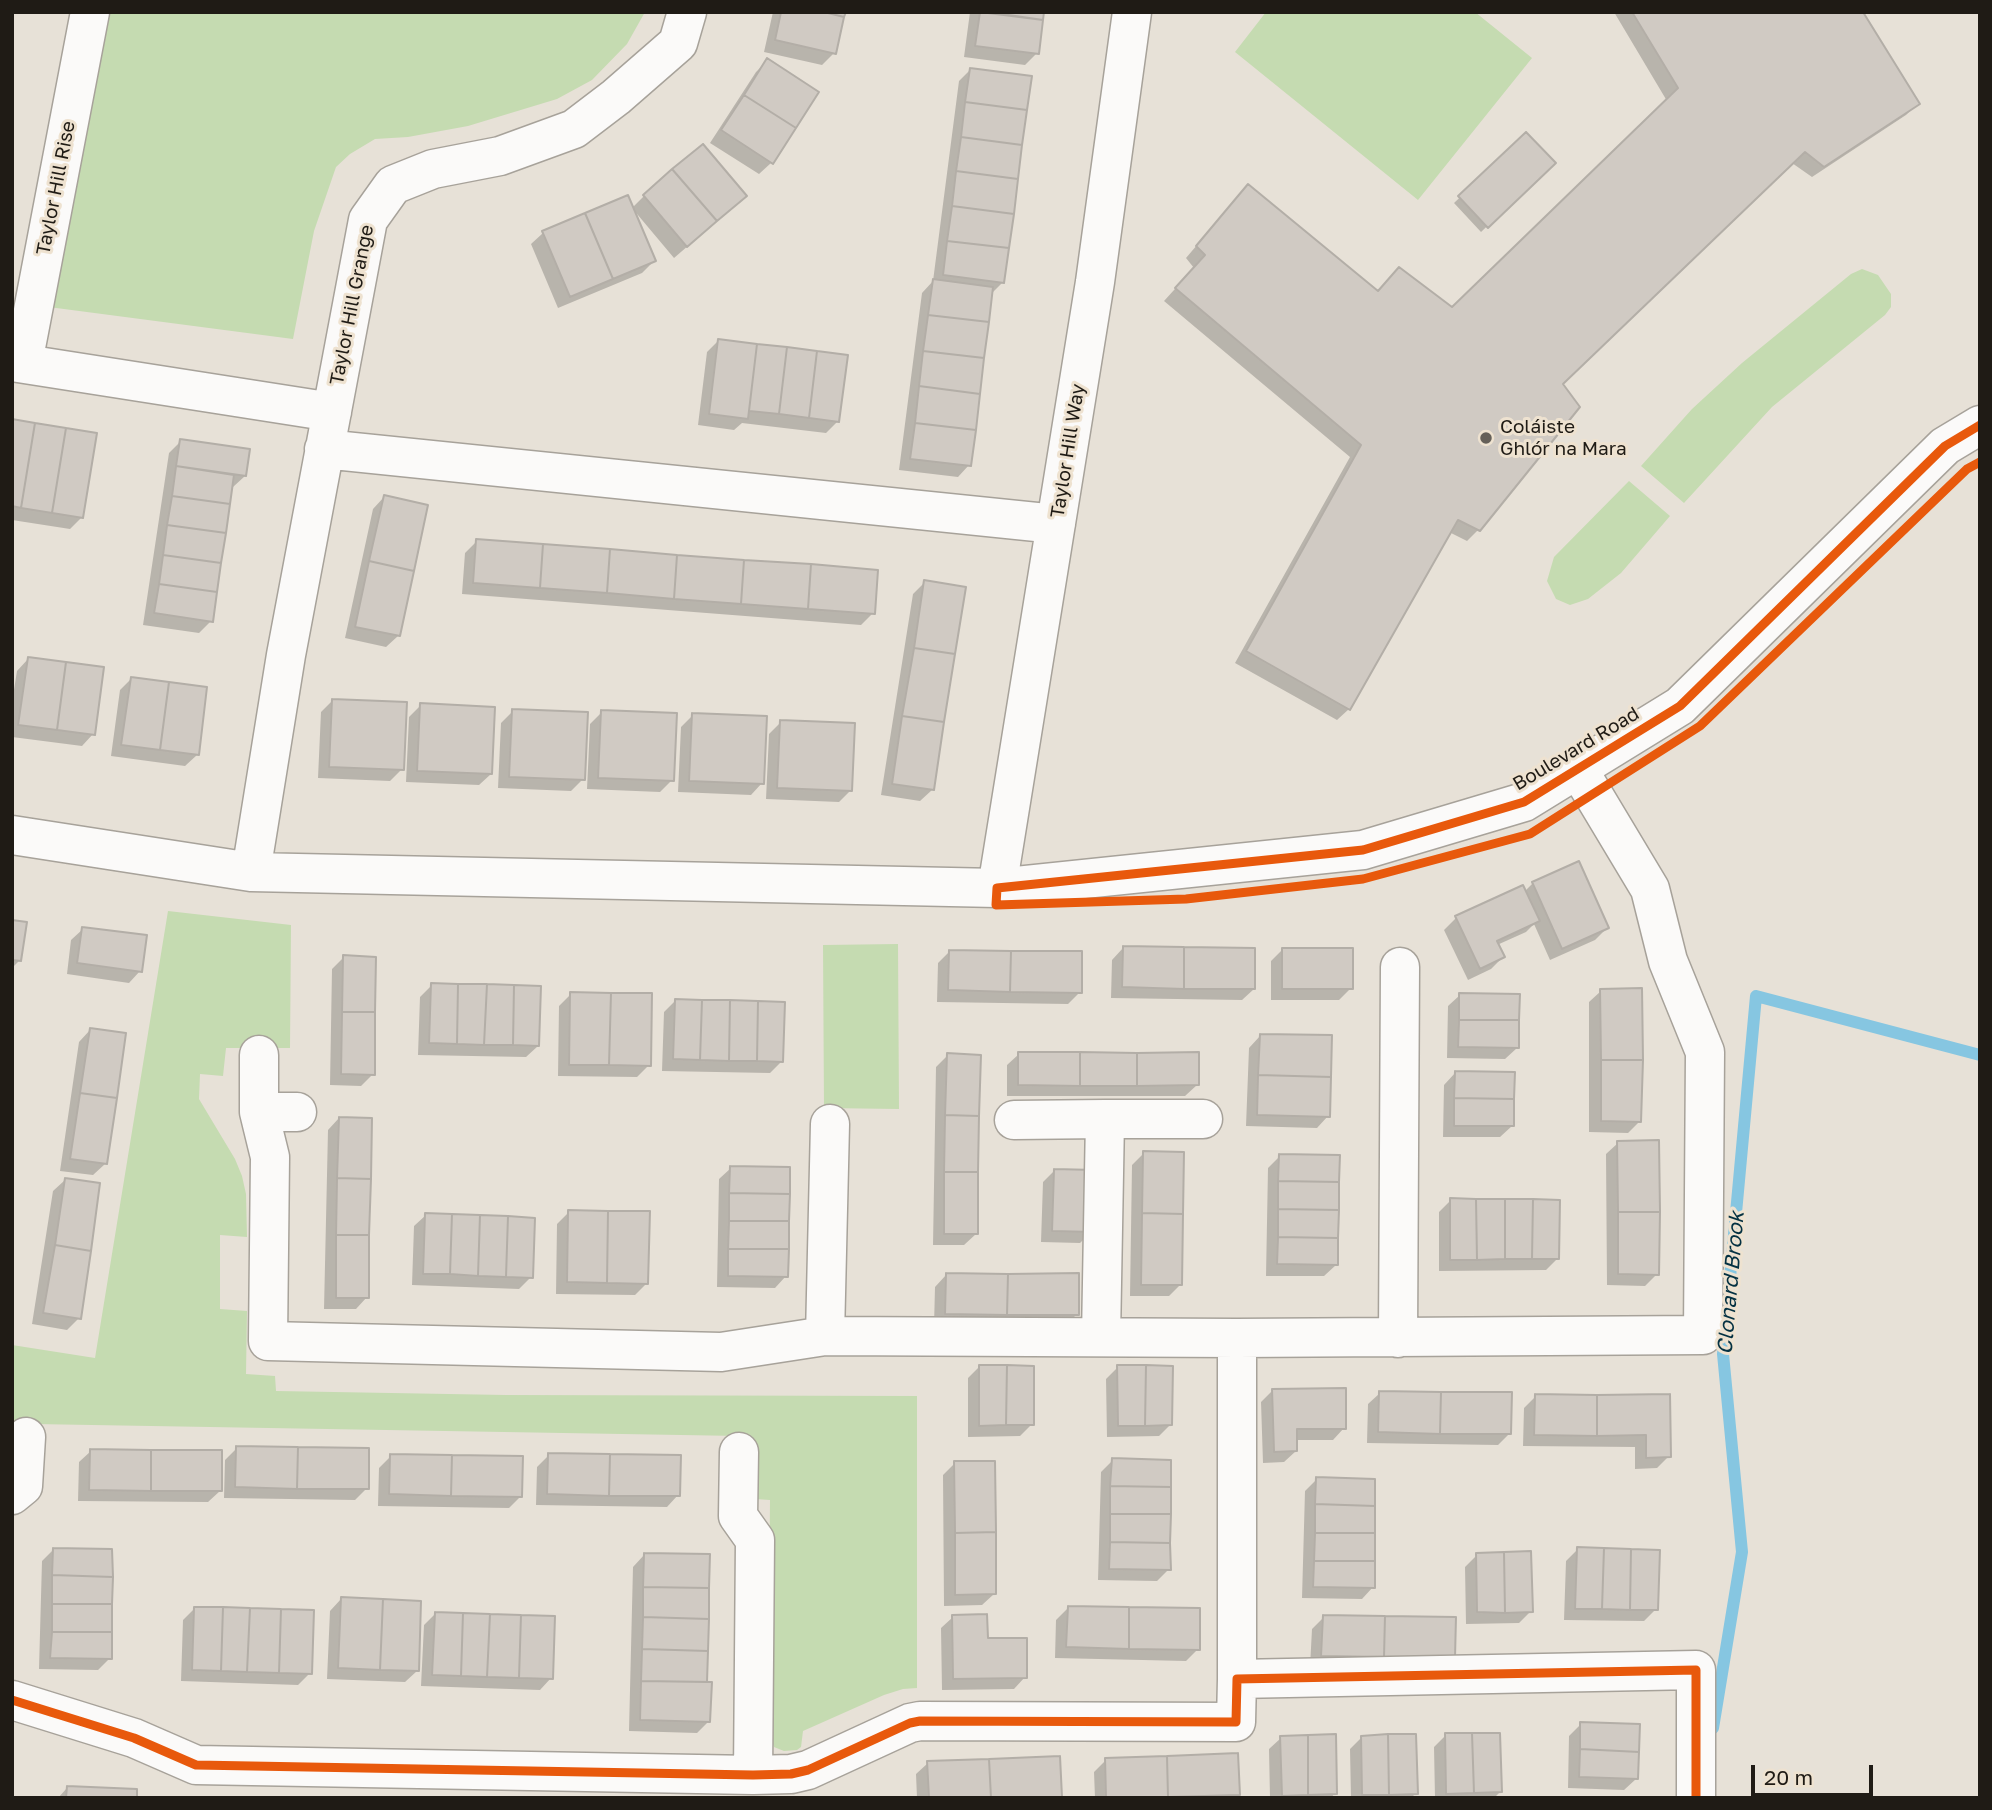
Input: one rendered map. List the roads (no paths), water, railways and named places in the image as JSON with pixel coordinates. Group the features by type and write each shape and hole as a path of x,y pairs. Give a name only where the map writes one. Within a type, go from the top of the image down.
{"street":[{"name":"Taylor Hill Rise","path":"18,362 90,12"},
{"name":"Taylor Hill Grange","path":"251,872 286,655 368,220 393,185 433,169 500,156 573,129 616,97 678,43 687,12"},
{"name":"Taylor Hill Way","path":"997,888 1095,282 1132,12"},
{"name":"Taylor Hill Grange","path":"18,362 332,412"},
{"name":"Boulevard Road","path":"12,835 251,872 997,888 1363,850 1524,802 1680,706 1945,446 1980,425"},
{"path":"324,449 1056,524"},
{"path":"259,1055 259,1112 270,1157 268,1341 721,1352 825,1336 1398,1338 1703,1335 1705,1052 1668,961 1650,889 1578,769"},
{"path":"1398,1338 1400,967"},
{"path":"259,1112 297,1112"},
{"path":"1014,1119 1203,1119"},
{"path":"1101,1337 1105,1119"},
{"path":"825,1336 830,1124"},
{"path":"12,1700 134,1738 196,1782 791,1774 808,1770 910,1723 920,1721 1236,1722 1237,1338"},
{"path":"12,1495 23,1486 26,1437"},
{"path":"739,1452 738,1516 755,1540 753,1775"},
{"path":"1237,1679 1696,1670 1696,1798"}],"waterway":[{"name":"Clonard Brook","path":"1713,1728 1742,1552 1723,1354 1756,996 1980,1055"}],"place":[{"name":"Coláiste Ghlór na Mara","path":"1486,438"}]}
